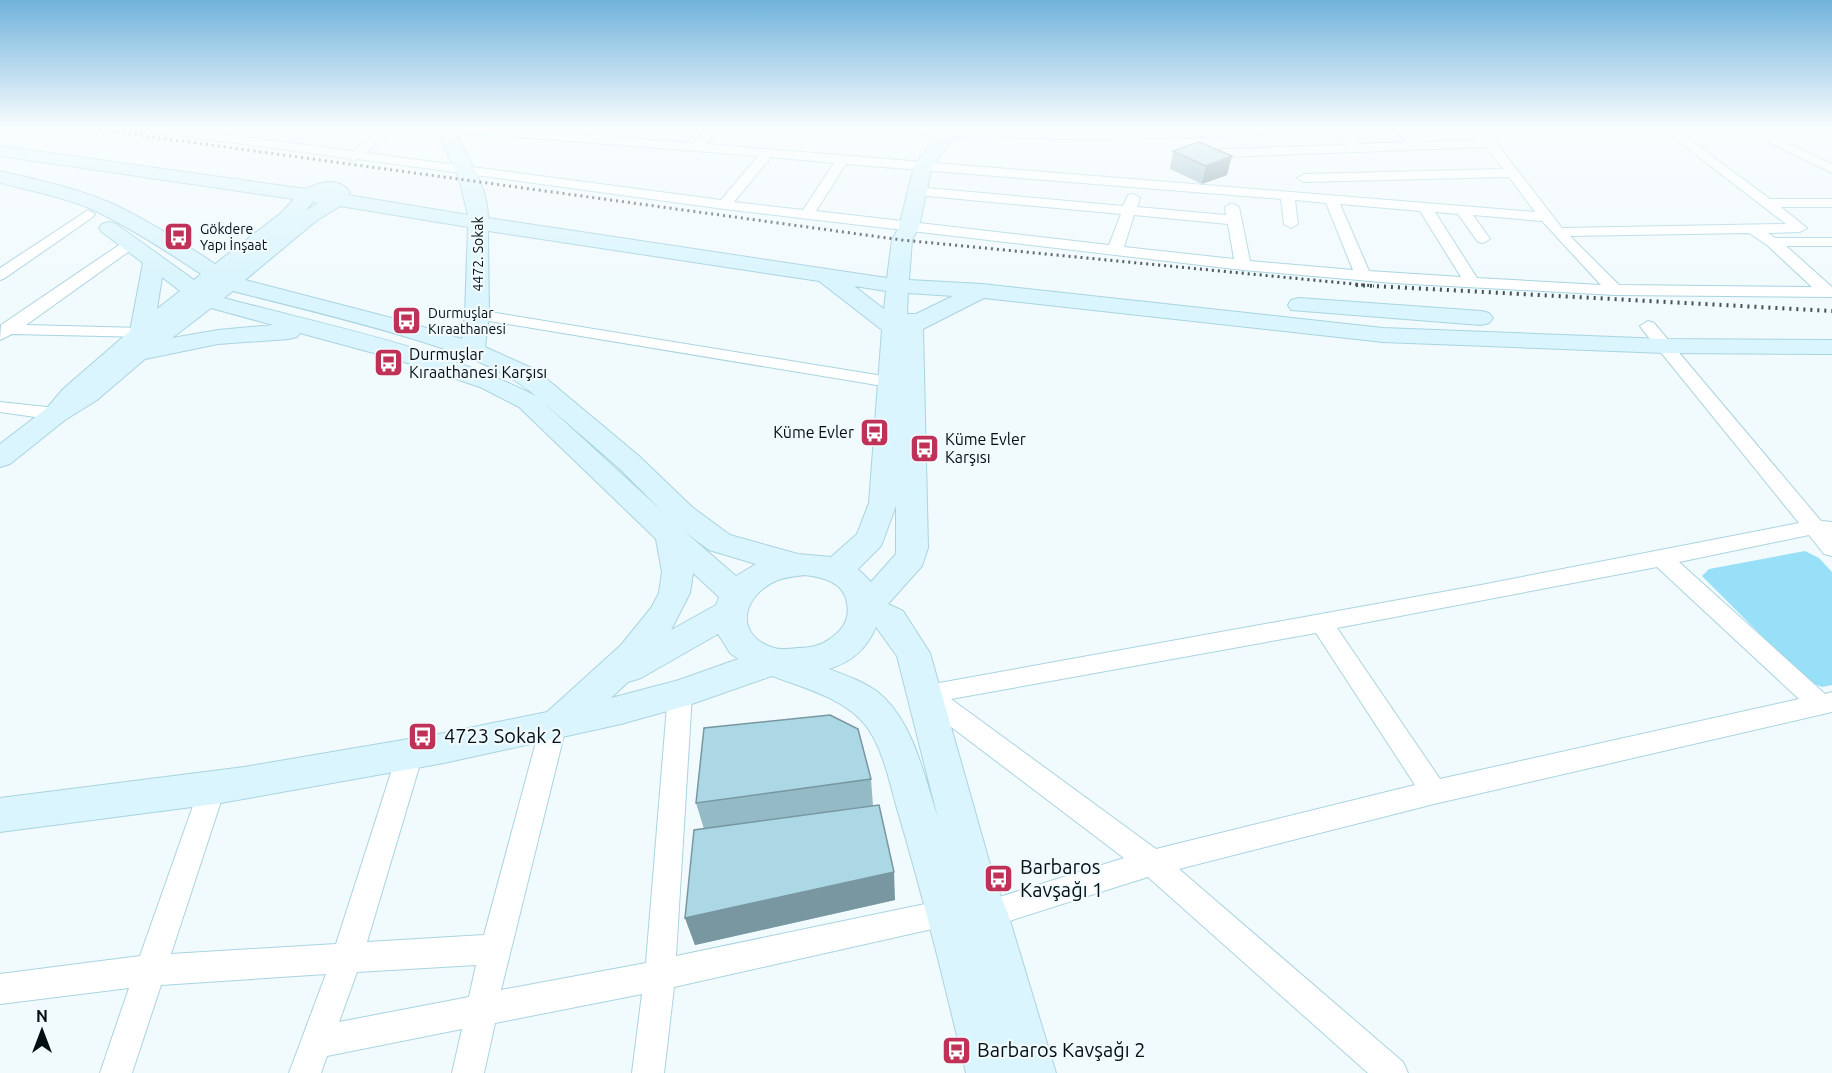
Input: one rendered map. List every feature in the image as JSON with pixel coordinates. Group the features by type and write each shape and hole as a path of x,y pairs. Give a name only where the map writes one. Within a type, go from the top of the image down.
{"street":[{"path":"0,815 212,789 553,727 680,694 772,661 794,664 817,661 837,652 853,639 863,624 866,608 862,593 852,580 837,570 817,564 794,564 720,543 682,514 629,462 527,375 472,350 399,327 222,279 167,242 104,207 4,178"},
{"path":"184,178 272,191 301,210 381,206 478,216 893,272 1076,285 1404,314 1648,326 1832,331"},
{"path":"235,178 824,274 893,272 982,291 1383,335 1665,346 1832,347"},
{"name":"4472. Sokak","path":"467,178 478,216 477,315 472,350"},
{"path":"519,178 807,215 1243,265 1363,275 1615,290 1830,292"},
{"path":"724,205 747,178"},
{"path":"807,215 830,178"},
{"path":"866,608 911,558 913,548 902,327 893,272 913,241 909,227 920,178"},
{"path":"1067,178 1548,217"},
{"path":"1304,178 1311,199"},
{"path":"1517,178 1558,232 1615,290"},
{"path":"1558,232 1800,228 1733,178"},
{"path":"1115,250 1138,184"},
{"path":"0,188 88,214 201,295 489,382 528,402 670,536 734,603 732,628 740,642 753,654 838,686 876,711 896,747 949,914 989,1073"},
{"path":"917,191 1235,220"},
{"path":"1229,192 1243,265"},
{"path":"0,458 56,414 88,394 301,210 334,194 381,206"},
{"path":"1287,196 1291,224"},
{"path":"1331,199 1363,275"},
{"path":"1766,203 1832,203"},
{"path":"1425,207 1472,282"},
{"path":"1462,210 1483,239"},
{"path":"0,274 88,214"},
{"path":"1751,228 1772,242 1830,292"},
{"path":"1772,242 1832,242"},
{"path":"3,331 130,244"},
{"path":"141,333 154,262"},
{"path":"824,274 902,327"},
{"path":"902,327 982,291"},
{"path":"56,414 72,394 118,356 141,333 201,295"},
{"path":"477,315 888,382"},
{"path":"1648,326 1823,528 1832,549"},
{"path":"837,570 870,538 883,503 888,382 902,327"},
{"path":"3,331 141,333"},
{"path":"131,358 176,343 232,333 322,331"},
{"path":"0,407 56,414"},
{"path":"926,694 1322,624 1823,528"},
{"path":"611,679 657,626 672,600 678,572 670,536"},
{"path":"1662,559 1826,703"},
{"path":"468,1073 495,949 553,727 611,679 734,603 747,583 761,574 794,564"},
{"path":"866,608 891,620 913,653 926,694 975,882 987,914 1033,1073"},
{"path":"1322,624 1434,792"},
{"path":"648,1073 660,975 680,694"},
{"path":"926,694 1152,863 1392,1073"},
{"path":"987,914 1152,863 1434,792 1826,703"},
{"path":"305,1073 347,957 410,754"},
{"path":"116,1073 212,789"},
{"path":"316,1042 660,975 949,914"},
{"path":"0,989 152,970 495,949"}],"shaded area":[{"path":"1805,551 1819,558 1832,572 1832,685 1822,687 1807,681 1702,576 1709,569"}],"building":[{"path":"830,715 858,729 871,779 696,803 704,728"},
{"path":"879,805 894,872 685,918 694,830"}],"railway":[{"path":"451,178 902,240 1374,286"},
{"path":"1356,285 1374,286"},
{"path":"1374,286 1832,311"}],"place":[{"name":"Gökdere Yapı İnşaat","path":"179,237"},
{"name":"Durmuşlar Kıraathanesi","path":"407,321"},
{"name":"Durmuşlar Kıraathanesi Karşısı","path":"388,363"},
{"name":"Küme Evler","path":"875,432"},
{"name":"Küme Evler Karşısı","path":"924,448"},
{"name":"4723 Sokak 2","path":"423,736"},
{"name":"Barbaros Kavşağı 1","path":"999,878"},
{"name":"Barbaros Kavşağı 2","path":"956,1050"}]}
